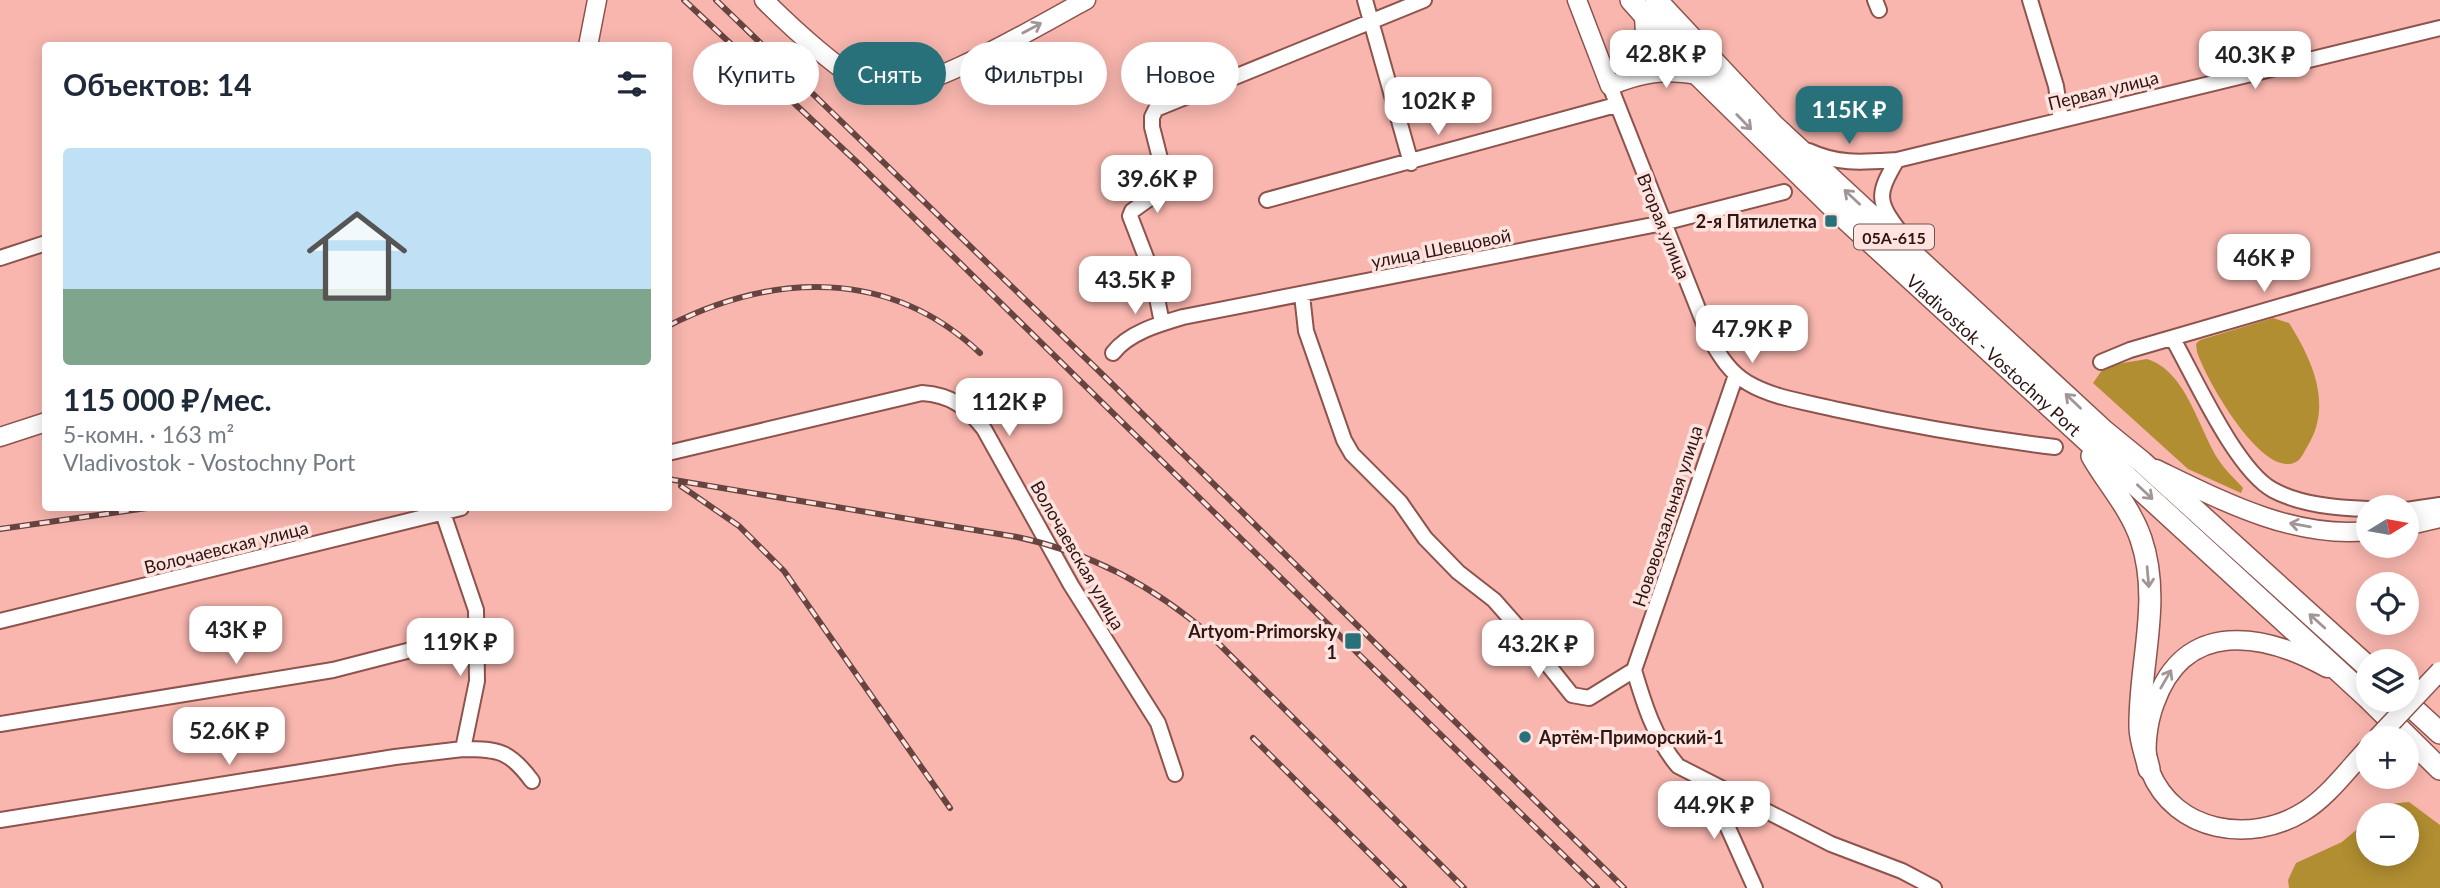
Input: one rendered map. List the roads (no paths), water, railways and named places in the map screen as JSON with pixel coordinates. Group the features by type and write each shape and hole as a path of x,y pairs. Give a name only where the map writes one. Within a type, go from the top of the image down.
{"highway":[{"name":"Vladivostok - Vostochny Port","path":"1644,5 1698,75 1839,213 2356,686"},
{"name":"Vladivostok - Vostochny Port","path":"1644,5 2104,431 2142,462 2356,656"},
{"path":"2077,430 2127,508 2141,540 2146,561 2150,620 2140,729 2149,769"},
{"name":"Vladivostok - Vostochny Port","path":"2382,712 2440,769"},
{"path":"2417,712 2440,733"}],"main road":[{"path":"589,42 597,0"},
{"path":"764,0 804,38 841,66 875,88 886,90 924,83 1086,0"},
{"name":"Вторая улица","path":"1577,0 1610,86"},
{"path":"1635,75 1646,52 1644,5"},
{"path":"1610,86 1635,75 1665,70 1698,75"},
{"path":"0,438 42,423"},
{"path":"2142,462 2215,497 2270,519 2347,533 2356,532"},
{"path":"2419,523 2440,518"},
{"path":"2349,679 2292,649 2249,639 2222,640 2192,652 2173,667 2159,691 2148,728 2149,769 2161,790 2181,811 2220,829 2244,832 2274,825 2305,811 2356,760"},
{"path":"2388,726 2440,671"}],"street":[{"path":"1365,0 1411,163"},
{"path":"1162,323 1152,274 1130,216 1132,211 1167,186 1152,127 1156,108 1424,0"},
{"path":"2030,0 2056,86 2061,120"},
{"name":"Первая улица","path":"1799,147 1830,161 1849,163 1896,160 2440,28"},
{"name":"Вторая улица","path":"1610,86 1710,339 1724,362 1736,375 1747,383 1788,398 1893,422 2055,447"},
{"path":"1267,200 1411,163 1616,105"},
{"path":"1896,160 1882,185 1881,203 1925,267"},
{"name":"улица Шевцовой","path":"1113,353 1121,343 1162,323 1663,223 1784,192"},
{"path":"0,258 42,244"},
{"path":"2101,362 2440,260"},
{"path":"1302,295 1306,331 1344,440 1352,454 1400,502 1425,538 1458,572 1494,600 1572,695 1589,698 1634,670 1643,703 1665,751 1678,766 1831,844 1902,871 1934,888"},
{"path":"2173,339 2233,447 2245,464 2272,490 2308,502 2356,508"},
{"name":"Нововокзальная улица","path":"1634,670 1736,375"},
{"name":"Волочаевская улица","path":"672,452 922,393 956,401 971,412 984,429 1071,585 1158,723 1175,774"},
{"path":"2419,508 2440,505"},
{"name":"Волочаевская улица","path":"0,621 450,511"},
{"path":"443,513 476,610 477,681 463,749"},
{"path":"0,723 333,670 477,634"},
{"path":"0,820 395,757 463,749 499,750 510,755 532,781"},
{"path":"1707,781 1755,888"}],"railway":[{"path":"684,0 859,164 1597,888"},
{"path":"716,0 1104,376 1624,888"},
{"path":"672,324 708,308 749,295 790,288 830,287 870,293 908,305 945,325 980,353"},
{"path":"672,480 1017,537 1070,552 1120,574 1167,602 1211,636 1464,888"},
{"path":"681,486 739,526 784,571 950,808"},
{"path":"0,529 126,511"},
{"path":"1253,738 1404,888"}],"place":[{"name":"2-я Пятилетка","path":"1831,221"},
{"name":"Artyom-Primorsky 1","path":"1353,641"},
{"name":"Артём-Приморский-1","path":"1525,737"}]}
